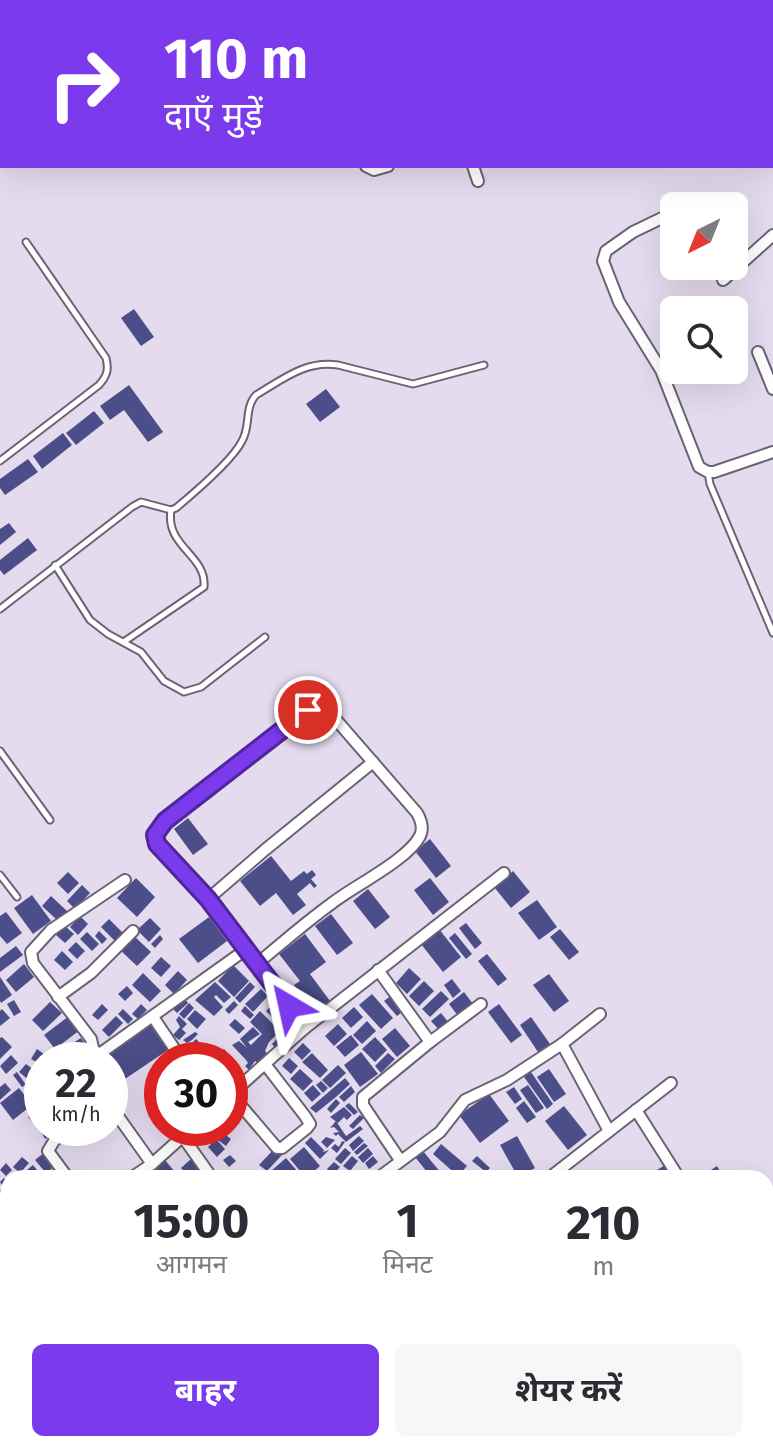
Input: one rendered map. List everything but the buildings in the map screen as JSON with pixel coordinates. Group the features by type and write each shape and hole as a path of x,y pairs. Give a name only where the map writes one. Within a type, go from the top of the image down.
{"street":[{"path":"474,168 478,181"},
{"path":"660,219 611,246 603,261 627,316 661,370 696,461 708,472 773,452"},
{"path":"748,258 773,235"},
{"path":"758,352 773,389"},
{"path":"258,963 419,838 421,821 417,813 332,715 316,708 308,710 165,821 155,835 157,844 248,948 258,963 305,1028"},
{"path":"208,899 373,762"},
{"path":"248,1079 305,1028 504,873"},
{"path":"92,1042 33,963 33,947 59,924 125,880"},
{"path":"58,997 91,973 133,931"},
{"path":"116,1042 248,948"},
{"path":"378,970 430,1042"},
{"path":"400,1160 363,1105 363,1097 481,1004"},
{"path":"388,1170 425,1146 465,1100 507,1080 562,1044 600,1014"},
{"path":"153,1017 170,1042"},
{"path":"562,1044 609,1131"},
{"path":"248,1115 277,1148 282,1148 310,1124 265,1064"},
{"path":"559,1170 671,1083"},
{"path":"636,1110 674,1170"},
{"path":"128,1130 152,1164"},
{"path":"51,1146 48,1151 62,1170"},
{"path":"143,1170 173,1146"},
{"path":"189,1146 206,1170"}],"lane":[{"path":"0,461 99,385 109,368 106,358 26,242"},
{"path":"124,642 204,587 203,573 170,528 171,510 241,444 248,426 250,401 256,395 304,366 327,363 413,384 484,365"},
{"path":"708,472 710,484 773,633"},
{"path":"0,609 141,502 171,510"},
{"path":"55,565 90,620 141,652 173,688 184,692 201,687 265,637"},
{"path":"0,751 50,820"},
{"path":"0,875 17,897"}],"route":[{"path":"289,1006 208,899 163,852 155,835 165,821 308,710"}]}
